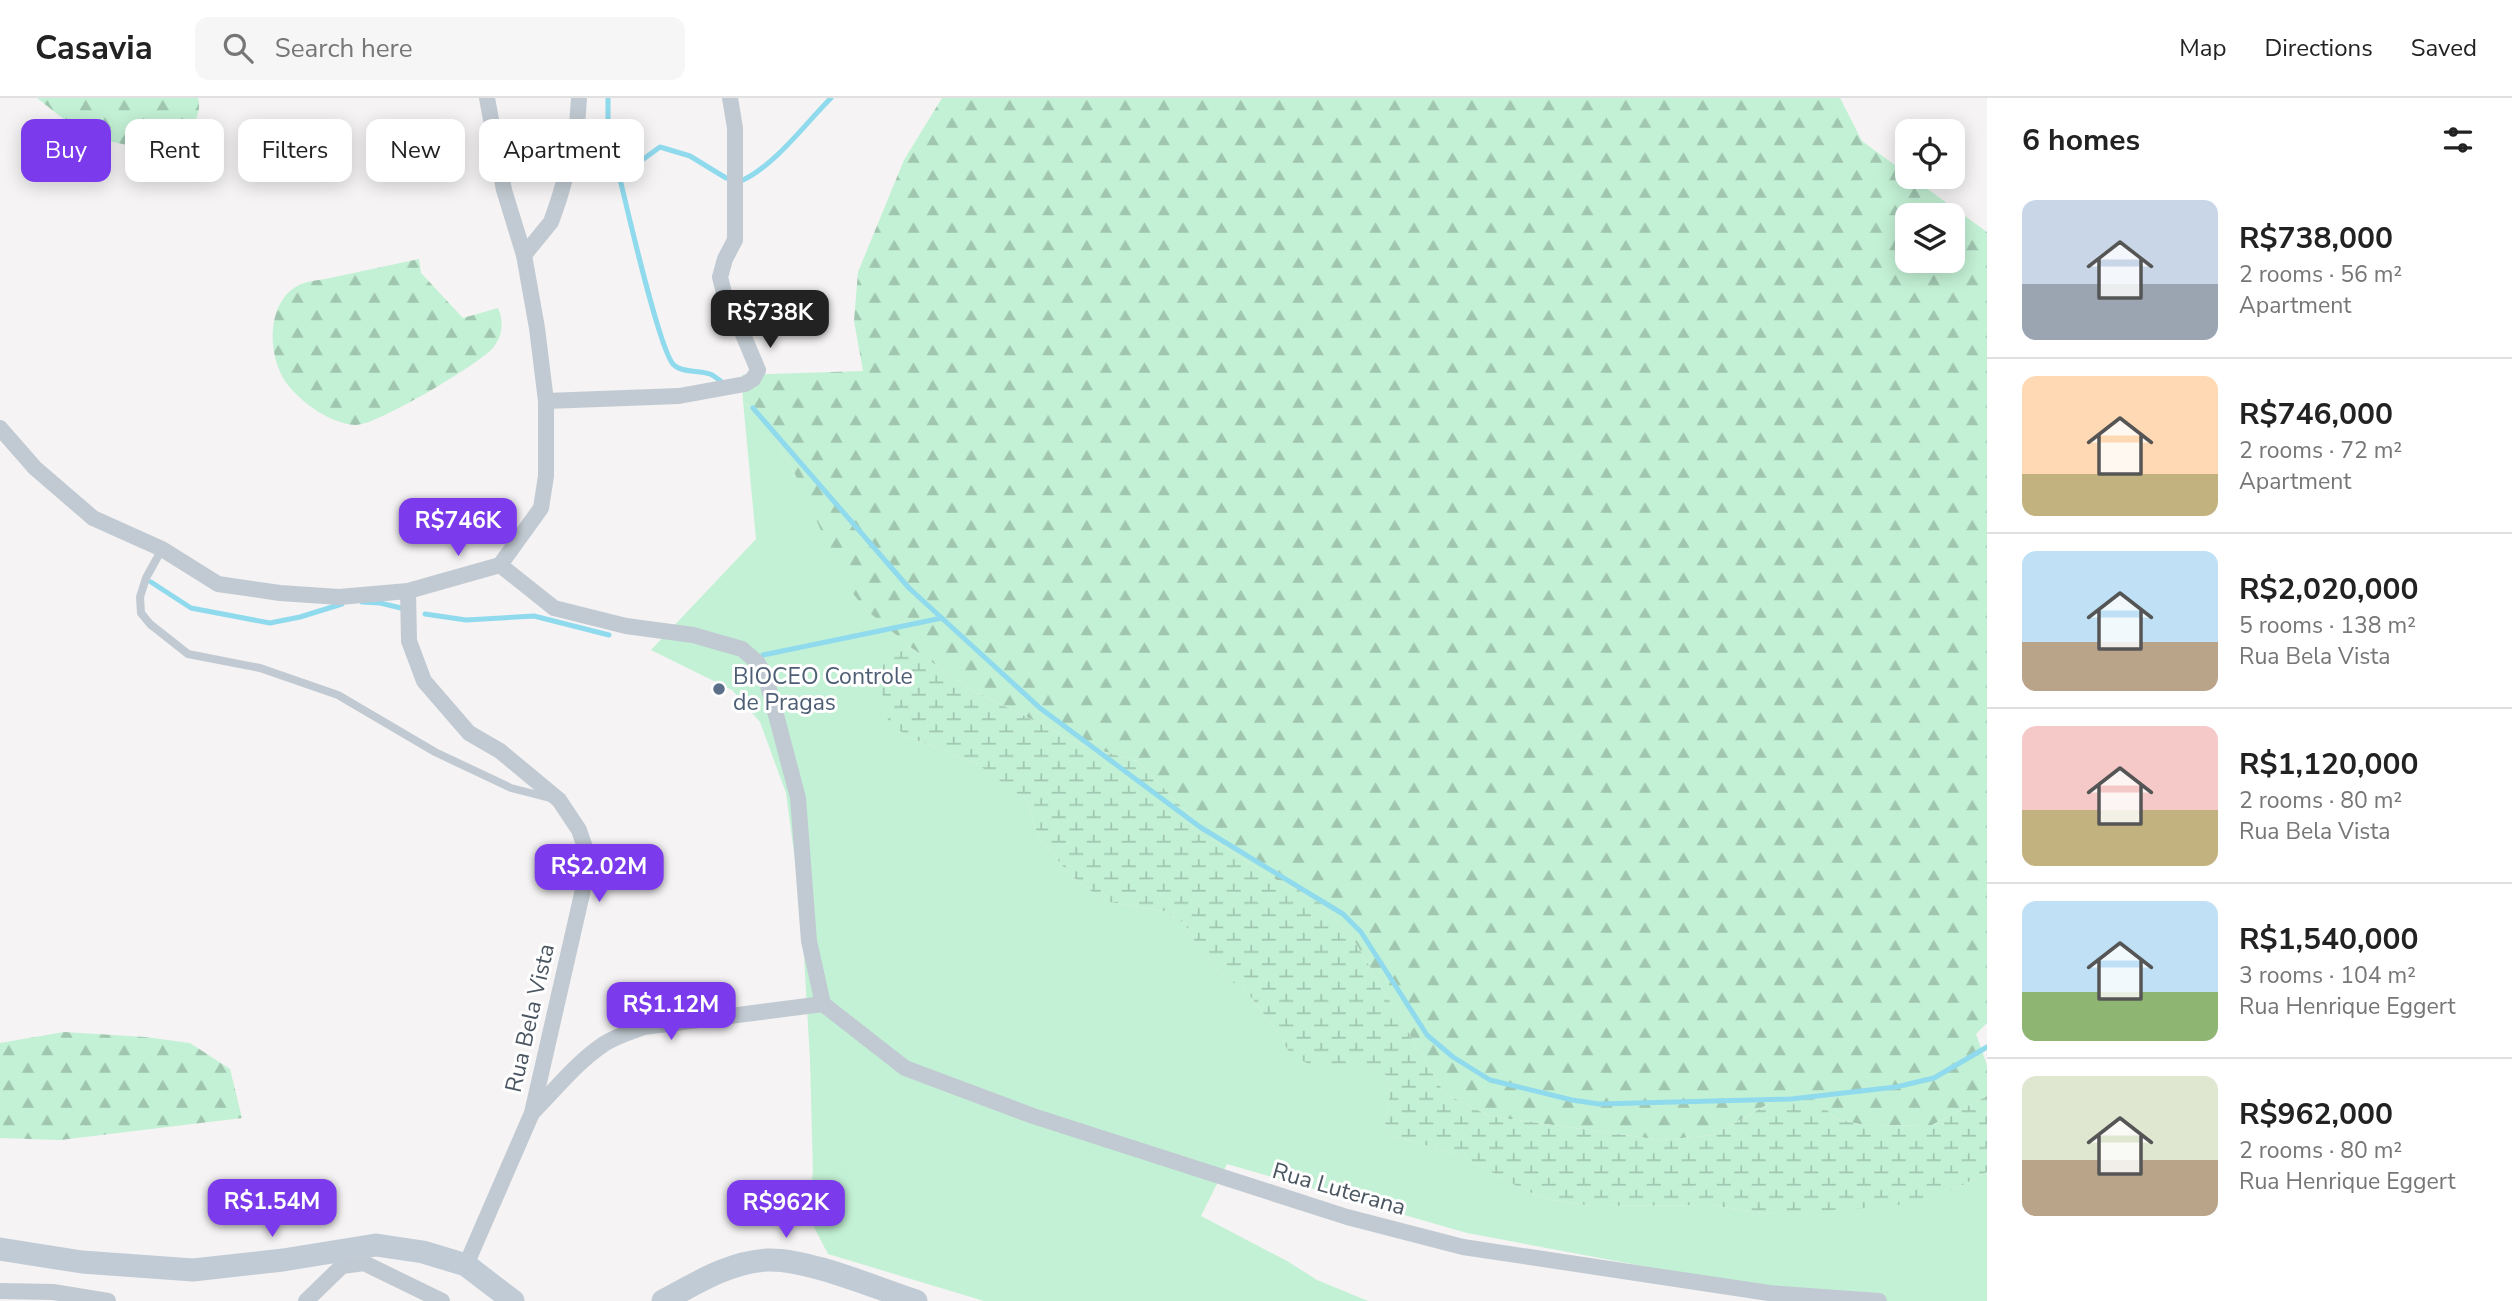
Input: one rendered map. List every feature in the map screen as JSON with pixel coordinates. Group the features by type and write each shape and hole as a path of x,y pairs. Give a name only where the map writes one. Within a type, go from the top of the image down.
{"street":[{"path":"0,428 35,468 93,518 162,549 218,584 280,593 339,597 408,591 500,565 541,508 546,476 547,401 524,255 504,190 487,98"},
{"path":"524,255 551,222 576,140 579,98"},
{"path":"547,401 679,396 745,384 753,379 758,370 726,301 720,277 725,259 735,240 735,128 730,98"},
{"path":"500,565 554,608 626,626 693,635 742,649 757,662 765,675 798,798 809,941 823,1003 644,1027 623,1034 604,1044 586,1059 532,1113"},
{"name":"Rua Bela Vista","path":"408,591 409,641 424,681 469,733 500,751 559,800 579,830 588,856 582,894 532,1113 466,1265"},
{"name":"Rua Luterana","path":"823,1003 905,1068 1033,1116 1347,1217 1462,1247 1769,1297 1879,1301"},
{"path":"0,1249 82,1262 193,1270 282,1260 376,1245 423,1252 466,1265 513,1301"},
{"path":"663,1301 733,1267 767,1260 805,1265 916,1301"},
{"path":"306,1301 342,1266 364,1263 442,1301"},
{"path":"0,1291 53,1292 108,1301"}],"lane":[{"path":"162,549 146,578 140,597 141,613 150,624 188,654 260,668 338,695 435,752 510,788 559,800"}],"green space":[{"path":"37,98 198,98 199,105 196,119 125,119 125,145 111,142 111,119 64,119"},
{"path":"942,98 1840,98 1862,141 1895,165 1895,189 1928,189 1947,203 1895,203 1895,273 1965,273 1965,216 1987,232 1987,1023 1976,1034 1987,1065 1987,1096 1932,1125 1869,1126 1836,1119 1819,1102 1770,1103 1713,1135 1661,1140 1489,1116 1444,1093 1354,940 1318,900 1271,877 1215,841 1137,761 1085,746 970,689 913,649 865,609 845,583 773,432 743,401 742,375 863,371 854,321 858,272 904,160"},
{"path":"419,259 421,273 463,318 498,308 502,328 493,348 426,393 366,423 355,425 336,421 309,405 294,392 281,374 273,346 275,317 288,293 306,283"},
{"path":"743,401 773,432 865,609 913,649 903,650 906,736 976,763 1026,800 1038,835 1069,874 1104,901 1164,911 1184,923 1197,945 1220,972 1250,996 1289,1052 1364,1066 1385,1074 1391,1088 1385,1123 1393,1136 1461,1155 1524,1190 1551,1200 1592,1206 1711,1205 1770,1214 1955,1189 1987,1172 1987,1301 1829,1301 1467,1233 1227,1164 1201,1216 1287,1261 1317,1280 1368,1301 984,1301 828,1254 807,1214 813,1172 810,1060 801,905 786,793 760,722 732,690 651,650 756,539"},
{"path":"913,649 970,689 1085,746 1137,761 1215,841 1271,877 1318,900 1354,940 1444,1093 1489,1116 1661,1140 1713,1135 1794,1090 1819,1102 1836,1119 1869,1126 1932,1125 1987,1096 1987,1172 1955,1189 1895,1206 1770,1214 1711,1205 1592,1206 1551,1200 1524,1190 1461,1155 1393,1136 1385,1123 1391,1088 1385,1074 1364,1066 1313,1067 1289,1052 1250,996 1220,972 1197,945 1184,923 1164,911 1104,901 1069,874 1038,835 1026,800 976,763 906,736 888,720 882,692 883,665 903,650"},
{"path":"64,1032 190,1043 230,1069 242,1118 60,1140 0,1138 0,1043"}],"waterway":[{"path":"608,98 608,128 648,293 667,352 677,368 710,374 723,383"},
{"path":"743,180 778,154 831,98"},
{"path":"644,159 660,147 690,156 726,178"},
{"path":"753,408 909,588 1040,708 1200,827 1343,914 1361,932 1427,1035 1453,1057 1490,1080 1599,1104 1791,1099 1896,1087 1934,1078 1987,1047"},
{"path":"151,582 191,608 270,623 342,604"},
{"path":"362,602 401,608"},
{"path":"425,614 466,620 534,616 609,635"},
{"path":"763,655 942,618"}],"place":[{"name":"BIOCEO Controle de Pragas","path":"719,689"}]}
